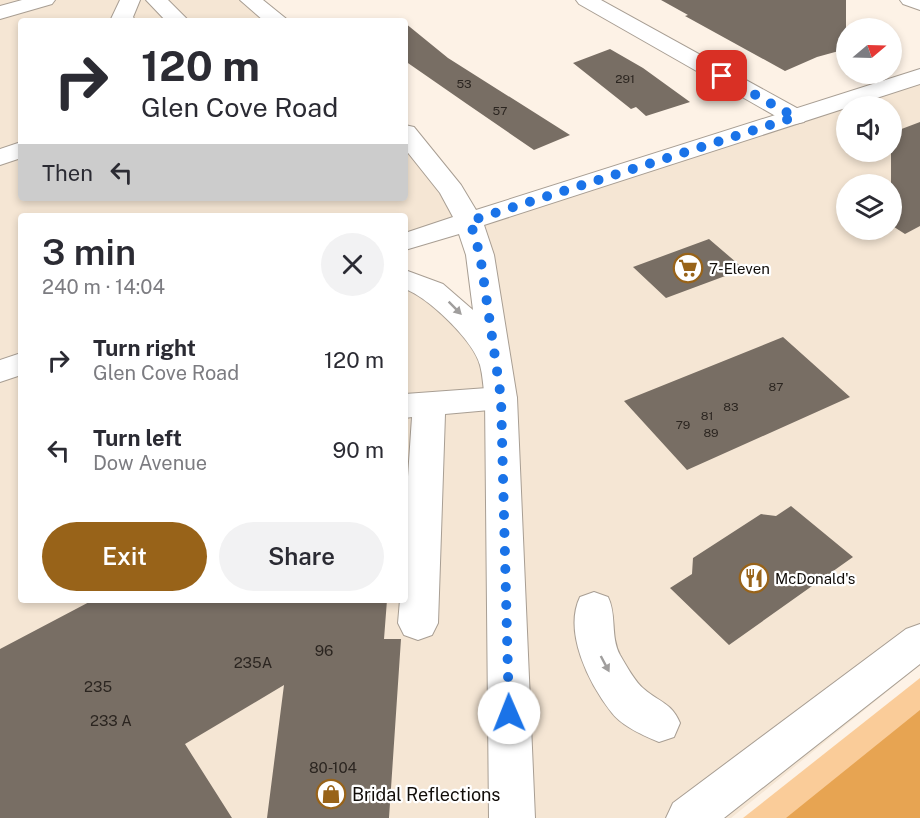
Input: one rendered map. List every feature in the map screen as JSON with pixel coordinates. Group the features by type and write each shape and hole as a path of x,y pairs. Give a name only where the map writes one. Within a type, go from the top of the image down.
{"main road":[{"path":"0,12 45,0"},
{"path":"122,18 130,0"},
{"path":"157,0 175,18"},
{"path":"250,0 274,18"},
{"path":"586,0 795,117"},
{"path":"910,0 920,4"},
{"path":"408,241 920,76"},
{"path":"408,136 452,191 470,221 480,255 501,398 512,818"},
{"path":"0,157 18,151"},
{"path":"408,280 444,298 468,321 495,360"},
{"path":"0,371 18,365"},
{"path":"418,624 417,405 501,398"},
{"path":"594,608 593,626 596,644 603,662 627,701 659,723"},
{"path":"689,818 920,641"}],"shaded area":[{"path":"0,0 253,0 277,18 18,18 18,201 408,201 408,134 471,220 836,104 836,162 902,162 902,96 860,96 920,77 920,665 731,818 0,818"},
{"path":"920,678 920,818 743,818"},
{"path":"920,710 920,818 786,818"}],"building":[{"path":"661,0 846,0 846,18 836,18 836,52 817,57 785,71 685,16 688,15"},
{"path":"408,25 448,58 570,135 534,150 408,63"},
{"path":"610,49 643,68 690,102 646,116 636,107 631,109 573,63"},
{"path":"920,122 920,226 905,234 902,232 902,174 891,174 891,162 902,162 902,129"},
{"name":"7-Eleven","path":"709,239 744,269 666,298 633,267"},
{"path":"783,337 850,397 687,470 624,401"},
{"name":"McDonald's","path":"791,506 853,557 729,645 670,588 692,574 693,558 761,514 776,516"},
{"path":"87,603 387,603 384,639 401,639 389,818 267,818 284,685 185,744 232,818 0,818 0,649"}],"place":[{"name":"7-Eleven","path":"688,268"},
{"name":"McDonald's","path":"754,578"},
{"name":"Bridal Reflections","path":"331,794"}],"route":[{"path":"509,713 501,398 480,255 470,221 795,117 722,76"}]}
